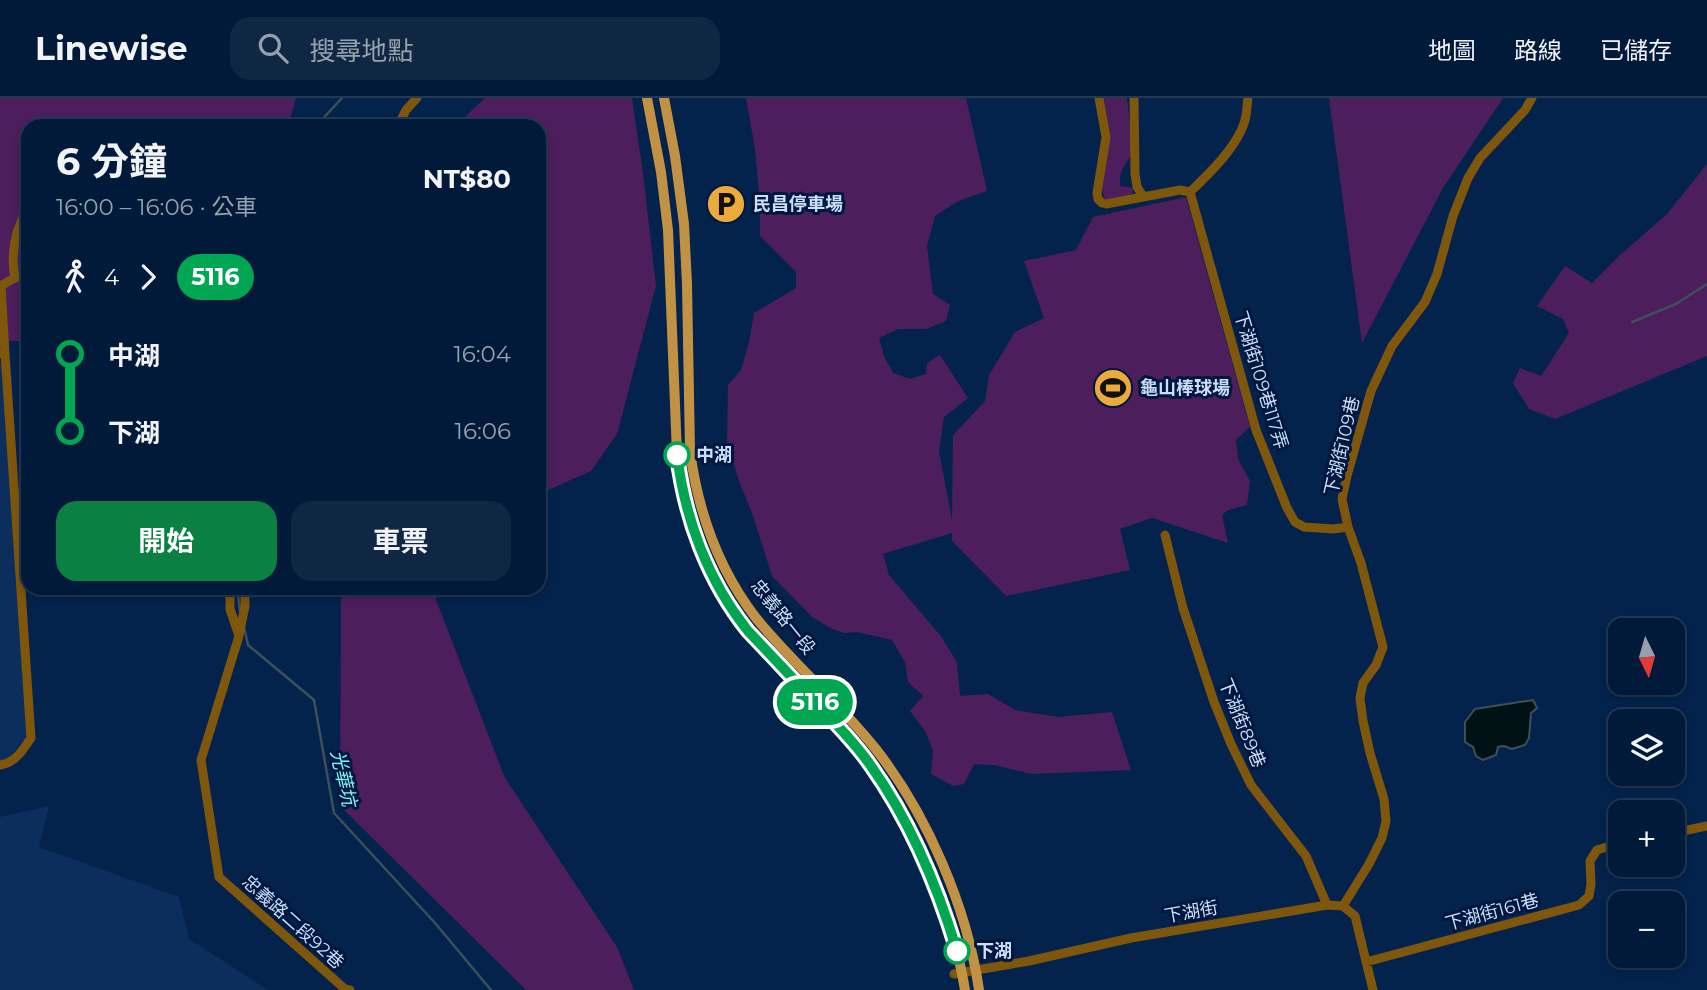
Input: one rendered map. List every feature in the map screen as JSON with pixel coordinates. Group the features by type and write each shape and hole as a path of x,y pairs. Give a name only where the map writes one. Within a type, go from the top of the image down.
{"main road":[{"name":"忠義路一段","path":"647,98 665,195 677,454 684,496 697,541 739,619 814,707 860,751 873,769 919,852 940,898 957,951 958,973 965,990"},
{"name":"忠義路一段","path":"664,98 682,202 691,284 692,471 711,538 730,576 755,616 831,691 894,773 928,832 945,870 961,911 979,990"},
{"path":"668,285 691,284"},
{"path":"814,707 831,691"}],"street":[{"path":"402,119 417,98"},
{"path":"1099,98 1107,137 1098,199 1106,204 1180,190 1190,192 1228,151 1244,123 1248,98"},
{"path":"1135,98 1135,174 1137,187 1143,196"},
{"name":"下湖街109巷","path":"1343,906 1378,847 1387,821 1384,799 1365,732 1360,698 1363,683 1376,665 1383,647 1342,499 1371,391 1392,346 1425,302 1437,274 1453,216 1468,178 1480,159 1525,110 1532,98"},
{"name":"下湖街109巷117弄","path":"1190,192 1253,418 1287,508 1295,522 1304,527 1348,527"},
{"path":"15,278 13,246 21,226"},
{"path":"0,765 9,764 31,738 3,354 1,286 21,275"},
{"name":"下湖街89巷","path":"1165,535 1183,608 1231,744 1251,785 1306,856 1327,905"},
{"path":"230,595 230,609 239,636"},
{"name":"忠義路二段92巷","path":"245,595 246,606 239,636 201,760 219,877 345,989 350,990"},
{"path":"1685,831 1707,826"},
{"name":"下湖街161巷","path":"1366,962 1579,905 1590,896 1590,861 1597,850 1608,847"},
{"name":"下湖街","path":"958,973 1131,937 1327,905 1343,906"},
{"path":"1343,906 1355,916 1373,990"}],"shaded area":[{"path":"0,98 296,98 290,119 21,119 21,341 0,341"},
{"path":"485,98 632,98 656,286 617,434 591,471 546,491 546,119 464,119"},
{"path":"746,98 966,98 987,191 958,201 935,216 927,246 933,294 950,305 946,321 926,329 898,329 879,338 893,373 910,379 926,374 927,363 940,355 968,398 944,417 939,451 952,520 953,435 985,401 989,375 1015,332 1044,318 1024,261 1076,250 1093,217 1186,197 1250,427 1236,440 1238,459 1250,481 1247,505 1228,510 1222,515 1228,543 1152,518 1120,529 1130,570 1006,596 952,541 952,533 883,554 889,575 940,635 957,662 960,696 988,694 1015,710 1058,717 1112,712 1131,770 1031,774 994,765 974,764 964,784 953,786 931,774 933,750 925,731 910,711 923,696 908,682 905,662 892,640 832,629 812,617 772,576 727,442 728,385 741,370 754,313 796,288 796,272 760,236 755,149"},
{"path":"1104,98 1127,98 1133,153 1121,172 1120,186 1133,188 1132,197 1105,200 1101,186 1110,135"},
{"path":"1329,98 1503,98 1443,188 1362,343"},
{"path":"1707,164 1707,356 1555,419 1529,409 1513,383 1520,368 1541,376 1569,333 1563,319 1537,306 1565,266 1592,283 1667,214"},
{"path":"4,361 28,735 0,768 0,362"},
{"path":"341,595 437,595 436,600 505,778 617,947 634,990 526,990 340,806"},
{"path":"1533,700 1537,708 1531,713 1529,738 1525,745 1512,749 1498,747 1496,755 1483,760 1476,756 1473,747 1465,742 1465,722 1475,709"},
{"path":"49,806 39,847 179,897 189,939 268,990 0,990 0,817"}],"waterway":[{"name":"光華坑","path":"322,119 342,98"},
{"path":"1632,322 1676,304 1707,284"},
{"name":"光華坑","path":"238,595 240,611"},
{"name":"光華坑","path":"244,627 248,645 314,700 334,813 435,923 491,990"}],"bus line":[{"name":"5116","path":"677,455 684,496 697,541 719,585 748,631 845,733 873,769 929,872 957,951"}],"place":[{"name":"民昌停車場","path":"726,204"},
{"name":"龜山棒球場","path":"1113,388"},
{"name":"中湖","path":"677,455"},
{"name":"下湖","path":"957,951"}]}
